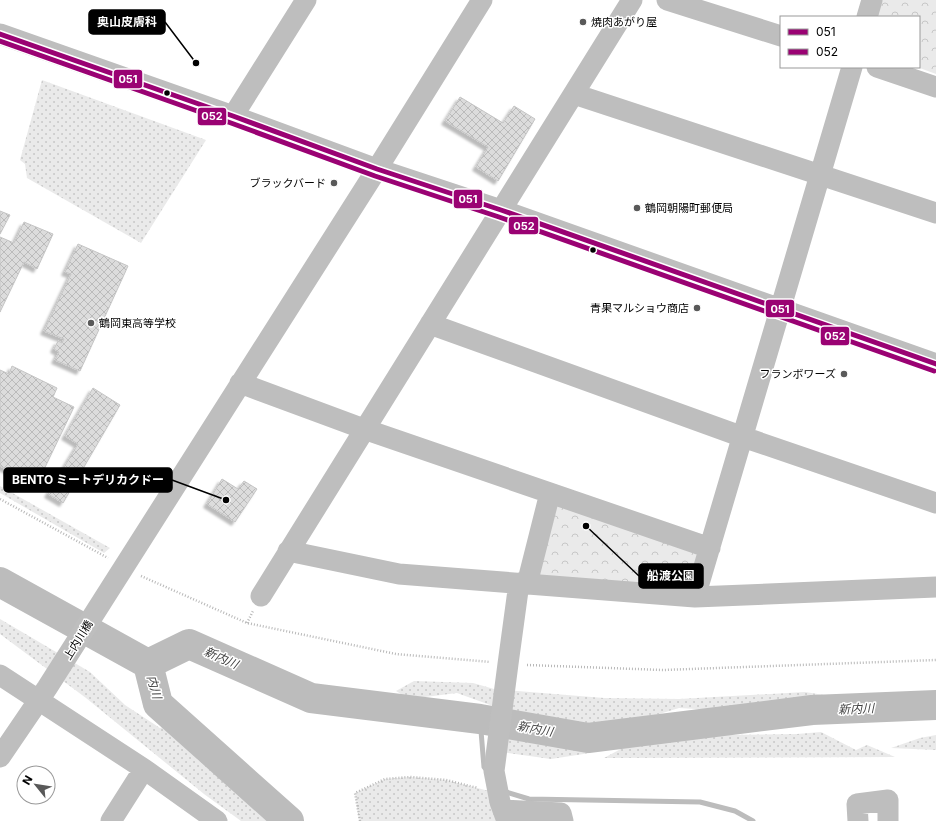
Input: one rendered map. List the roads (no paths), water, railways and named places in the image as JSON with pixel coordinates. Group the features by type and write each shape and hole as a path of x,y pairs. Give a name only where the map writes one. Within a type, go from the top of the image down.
{"street":[{"path":"233,116 306,0"},
{"name":"上内川橋","path":"0,757 43,694 377,169 482,0"},
{"path":"261,596 632,0"},
{"path":"667,0 780,36"},
{"path":"867,16 872,0"},
{"path":"0,34 233,116 377,169 501,210 936,364"},
{"path":"696,597 852,68"},
{"path":"880,68 936,87"},
{"path":"574,94 936,213"},
{"path":"430,324 743,437 936,503"},
{"path":"240,383 364,429 710,548"},
{"path":"550,493 523,583 507,666 494,771 503,808 561,813 563,821"},
{"path":"288,551 399,574 696,597 936,587"},
{"path":"0,675 43,694 144,770 217,821"},
{"path":"111,821 144,770"},
{"path":"858,821 856,804 888,800 888,821"}],"waterway":[{"name":"内川","path":"0,582 148,664 158,704 289,821"},
{"name":"新内川","path":"148,664 189,644 311,698 480,719 588,738 812,710 936,705"},
{"path":"480,719 484,767 488,772"},
{"path":"503,791 529,799 700,802 735,811 753,821"}],"place":[{"name":"焼肉あがり屋","path":"583,22"},
{"name":"奥山皮膚科","path":"196,63"},
{"name":"ブラックバード","path":"334,183"},
{"name":"鶴岡朝陽町郵便局","path":"637,208"},
{"name":"青果マルショウ商店","path":"697,308"},
{"name":"鶴岡東高等学校","path":"91,323"},
{"name":"フランボワーズ","path":"844,374"},
{"name":"BENTO ミートデリカクドー","path":"226,500"},
{"name":"船渡公園","path":"586,526"}]}
